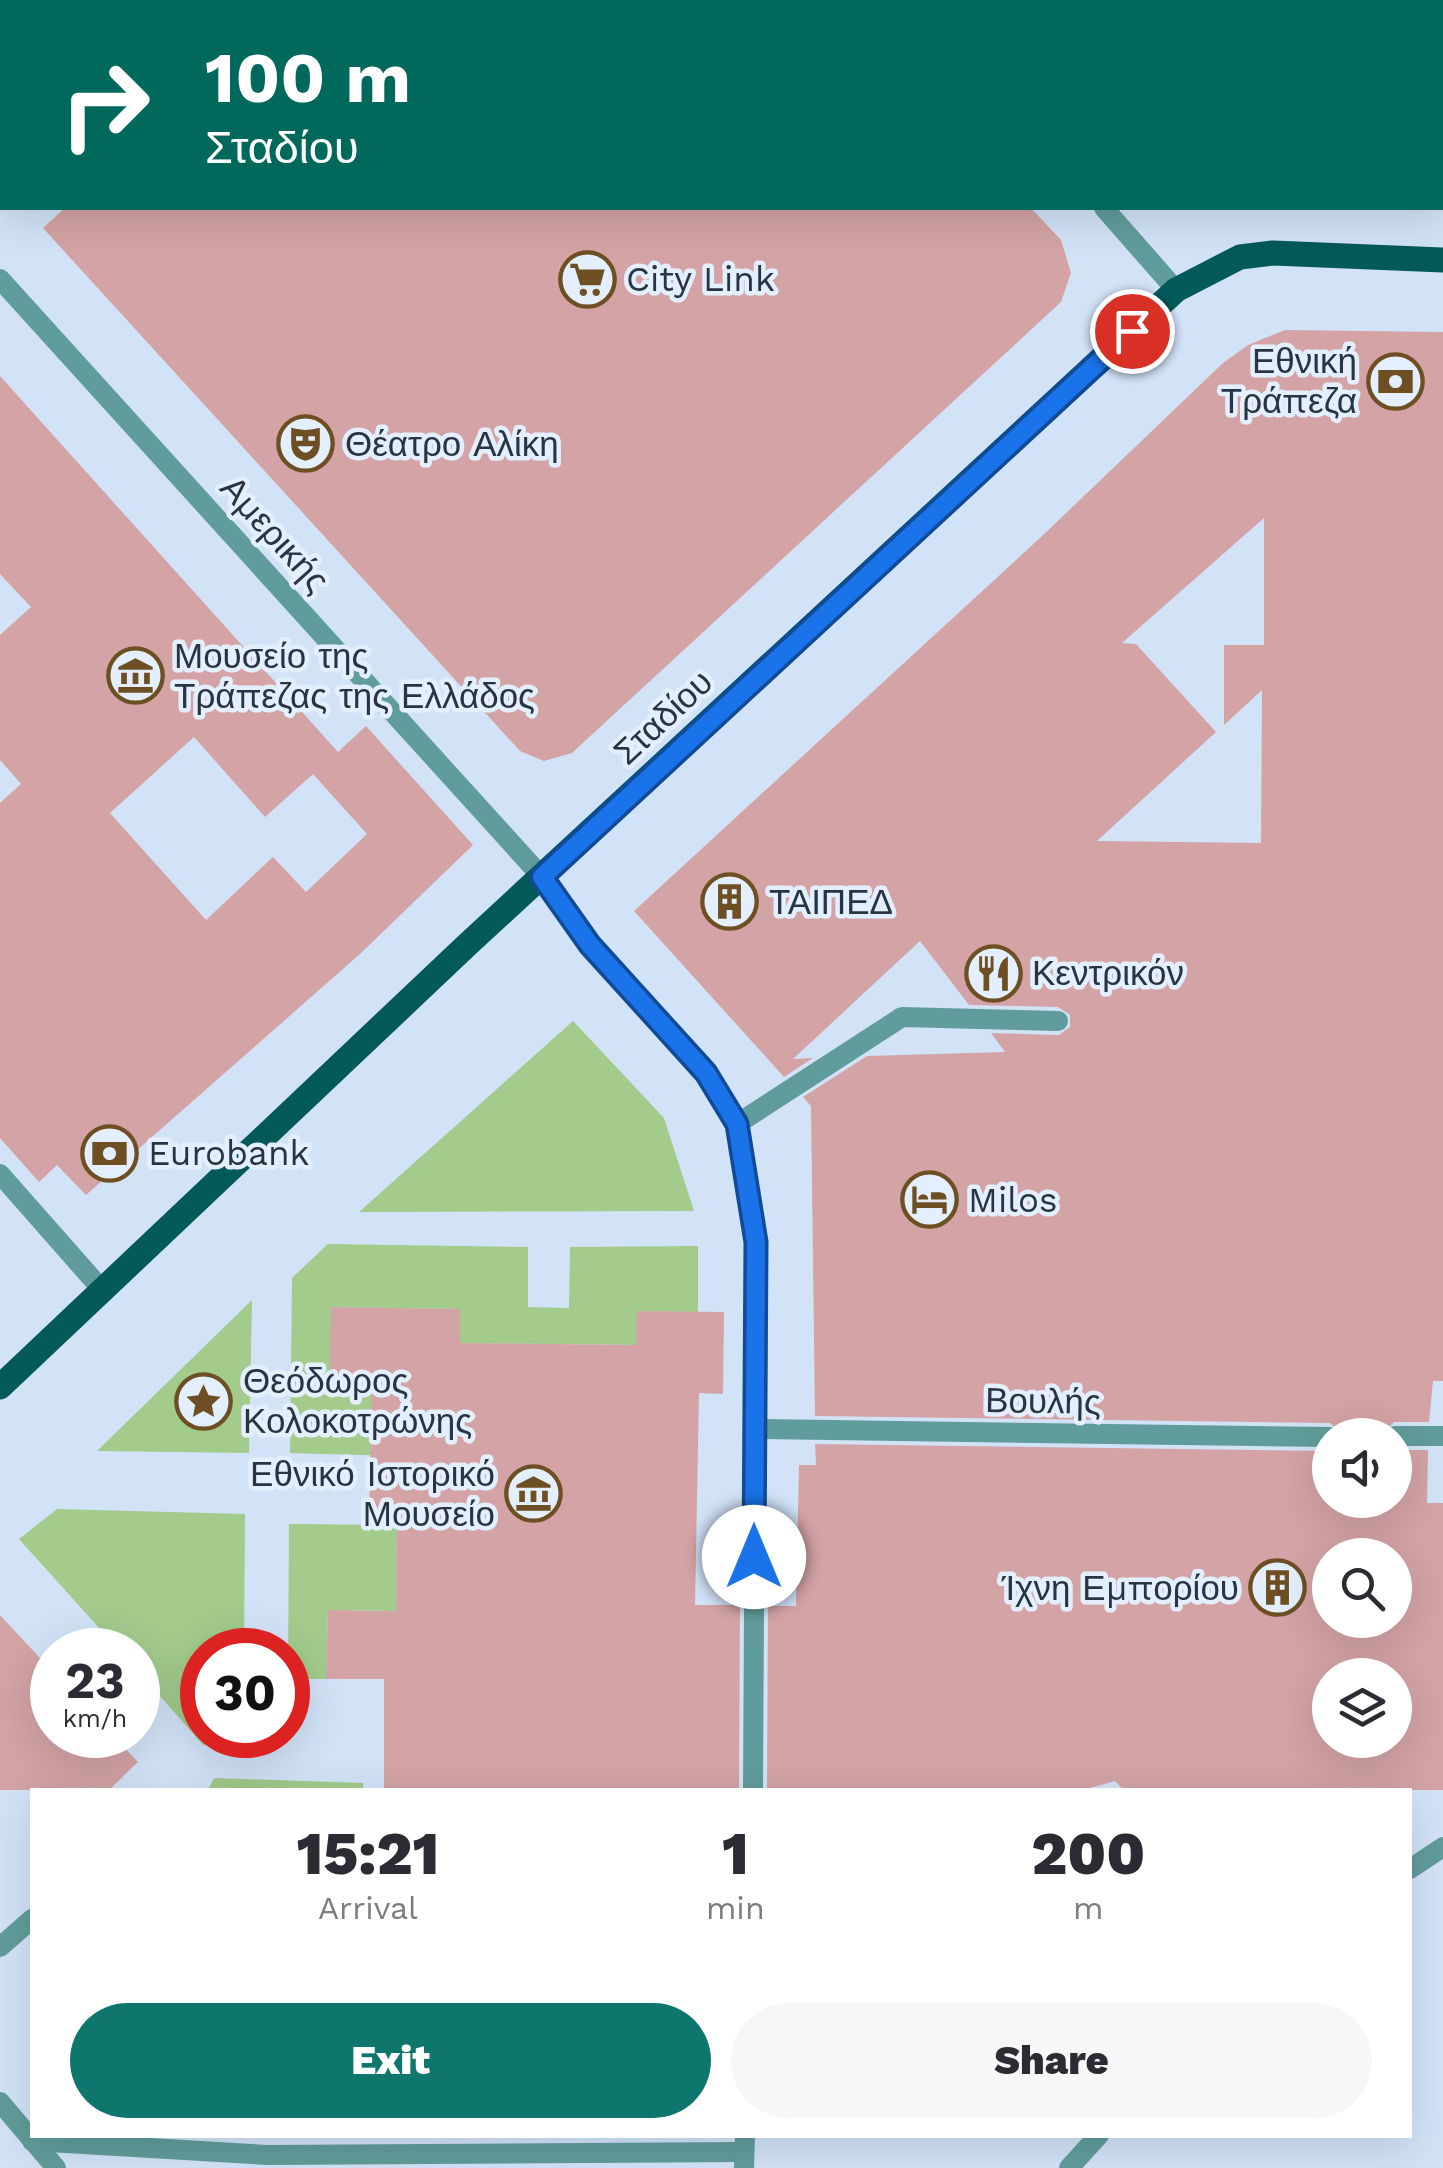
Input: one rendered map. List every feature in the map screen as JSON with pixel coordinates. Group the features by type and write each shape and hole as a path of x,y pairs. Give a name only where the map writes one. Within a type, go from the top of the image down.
{"main road":[{"name":"Σταδίου","path":"0,1387 542,877 1176,290 1240,257 1273,253 1443,260"}],"street":[{"path":"1106,210 1176,290"},
{"name":"Αμερικής","path":"0,280 542,877 590,945 706,1073 737,1124"},
{"path":"753,1788 756,1242 737,1124 902,1017 1058,1022"},
{"path":"0,1174 104,1292"},
{"name":"Βουλής","path":"755,1429 1312,1437"},
{"path":"1412,1436 1443,1436"},
{"path":"1412,1868 1443,1847"},
{"path":"0,1947 30,1922"},
{"path":"0,2102 56,2168"},
{"path":"1069,2168 1095,2138"},
{"path":"32,2141 267,2155 744,2152"}],"green space":[{"path":"573,1021 664,1118 694,1211 359,1212"},
{"path":"328,1244 528,1247 528,1307 569,1308 570,1247 698,1246 698,1312 638,1311 637,1345 460,1343 460,1309 331,1307 399,1381 397,1456 290,1453 292,1278"},
{"path":"252,1300 249,1453 97,1451"},
{"path":"57,1509 245,1514 244,1628 180,1628 180,1719 160,1696 160,1628 99,1628 19,1539"},
{"path":"289,1524 397,1525 396,1611 328,1610 326,1679 310,1679 310,1628 288,1628"},
{"path":"214,1778 363,1783 363,1788 209,1788"}],"building":[{"path":"63,210 1033,210 1061,240 1071,273 1061,302 572,753 544,761 520,751 43,228"},
{"path":"1285,330 1443,332 1443,1381 1433,1381 1429,1422 1412,1422 1412,1418 1312,1418 1312,1423 815,1416 811,1106 803,1097 867,1056 1005,1052 991,1033 1059,1035 1070,1027 1070,1015 1058,1007 969,1005 920,941 793,1059 813,1058 784,1077 634,911 1040,538 1223,363 1248,345","holes":["1264,518 1264,645 1224,645 1224,725 1262,690 1261,843 1097,841 1216,732 1136,644 1122,643"]},
{"path":"0,376 338,752 366,726 473,845 360,954 86,1195 57,1165 39,1182 0,1138 0,803 21,784 0,760 0,635 31,607 0,574","holes":["194,737 265,817 313,774 367,834 306,892 273,857 206,920 110,813"]},
{"name":"Εθνικό Ιστορικό Μουσείο","path":"331,1307 460,1309 460,1343 636,1345 637,1311 724,1312 723,1394 699,1393 695,1605 740,1605 739,1788 384,1788 384,1679 326,1679 328,1610 396,1611 397,1525 369,1525 372,1381 330,1380"},
{"path":"815,1444 1312,1451 1312,1518 1412,1518 1412,1450 1428,1450 1427,1503 1443,1503 1443,1790 1122,1788 1115,1781 1090,1788 767,1788 768,1606 796,1606 799,1465 816,1465"},
{"path":"0,1615 30,1647 30,1758 134,1758 138,1762 111,1788 0,1790"}],"place":[{"name":"City Link","path":"587,279"},
{"name":"Εθνική Τράπεζα","path":"1396,381"},
{"name":"Θέατρο Αλίκη","path":"306,444"},
{"name":"Μουσείο της Τράπεζας της Ελλάδος","path":"135,676"},
{"name":"ΤΑΙΠΕΔ","path":"730,902"},
{"name":"Κεντρικόν","path":"993,973"},
{"name":"Eurobank","path":"109,1153"},
{"name":"Milos","path":"929,1200"},
{"name":"Θεόδωρος Κολοκοτρώνης","path":"204,1401"},
{"name":"Εθνικό Ιστορικό Μουσείο","path":"534,1494"},
{"name":"Ίχνη Εμπορίου","path":"1278,1588"}],"route":[{"path":"754,1557 756,1242 737,1124 706,1073 590,945 542,877 1132,331"}]}
